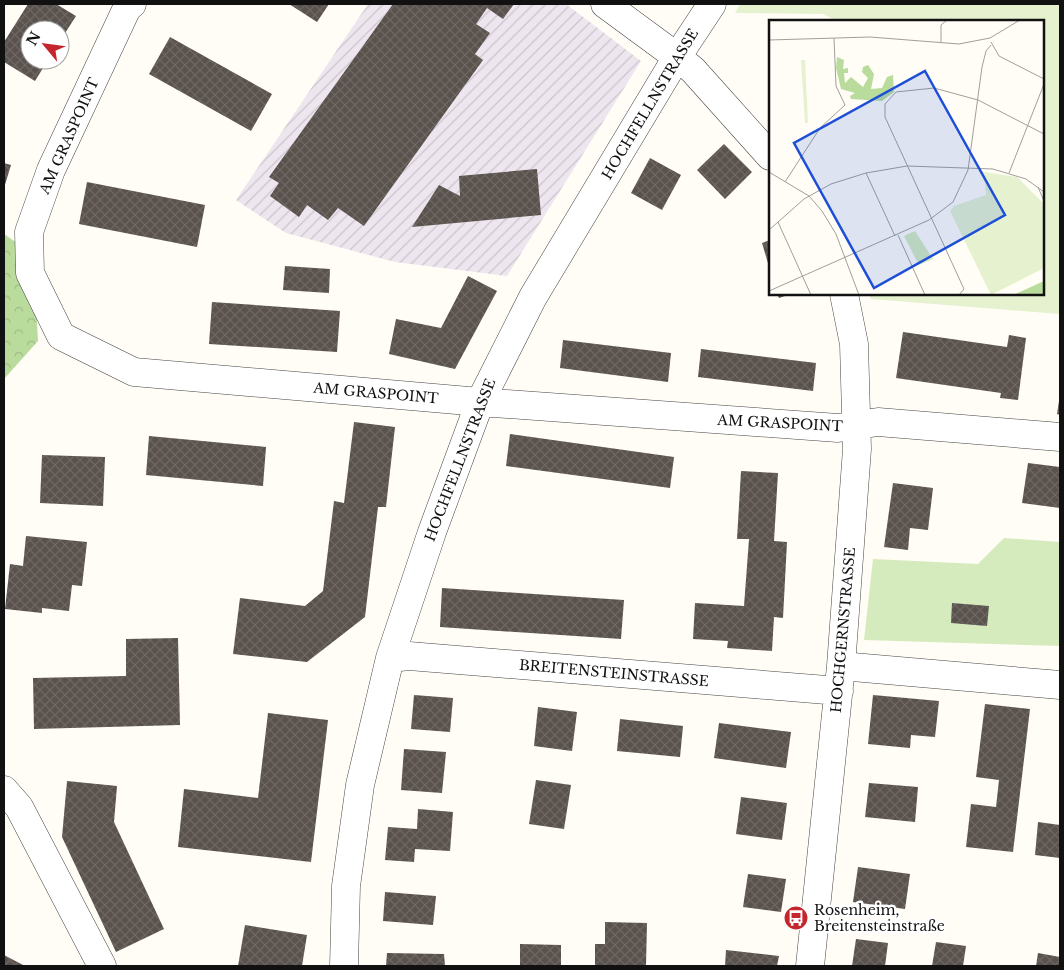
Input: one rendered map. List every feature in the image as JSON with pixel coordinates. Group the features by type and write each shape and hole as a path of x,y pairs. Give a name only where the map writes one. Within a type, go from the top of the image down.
{"street":[{"name":"AM GRASPOINT","path":"132,4 127,8 51,170 29,232 30,273 61,336 134,372 480,402 838,428 878,422 1060,437"},
{"path":"605,4 693,70 769,155"},
{"name":"HOCHFELLNSTRASSE","path":"344,966 346,886 360,785 390,658 432,532 480,402 533,297 677,57 712,4"},
{"name":"HOCHGERNSTRASSE","path":"810,966 840,679 856,459 857,425 854,344 844,295"},
{"name":"BREITENSTEINSTRASSE","path":"390,658 409,656 840,679 1060,685"},
{"path":"4,790 19,807 102,966"}],"shaded area":[{"path":"368,4 566,4 641,61 507,276 395,262 286,233 236,200"}],"green space":[{"path":"740,4 1060,4 1060,314 871,299 869,295 1044,295 1044,20 835,20 823,14 735,13"},
{"path":"4,234 20,245 36,305 38,341 4,379"},
{"path":"1004,538 1060,542 1060,646 864,640 873,559 978,564"}],"building":[{"path":"28,4 56,4 76,16 70,25 70,20 20,20 20,70 42,70 35,81 4,62 4,42"},
{"path":"289,4 329,4 317,22"},
{"path":"393,4 514,4 503,19 487,8 476,24 490,33 475,54 483,60 364,226 338,208 328,220 307,205 299,217 270,196 279,183 269,177"},
{"path":"170,37 272,94 251,131 149,74"},
{"path":"724,144 752,172 725,199 697,170"},
{"path":"650,158 681,175 662,210 631,193"},
{"path":"4,163 11,165 4,188"},
{"path":"537,169 541,215 412,227 439,185 460,196 459,176"},
{"path":"87,182 205,205 197,247 79,224"},
{"path":"769,240 769,267 762,243"},
{"path":"285,266 330,269 329,293 283,290"},
{"path":"468,276 497,291 455,369 389,354 396,319 441,328"},
{"path":"778,295 788,295 779,298"},
{"path":"212,302 340,311 337,352 209,344"},
{"path":"903,332 1007,347 1009,335 1026,338 1018,400 1000,398 1001,393 896,378"},
{"path":"563,340 671,353 668,382 560,368"},
{"path":"701,349 816,363 813,391 698,377"},
{"path":"1060,401 1060,415 1057,414"},
{"path":"354,422 395,427 386,507 378,507 365,617 307,662 233,654 240,598 305,606 323,591 334,501 344,503"},
{"path":"510,434 674,457 670,488 506,466"},
{"path":"149,436 266,447 263,486 146,475"},
{"path":"42,455 105,457 103,506 40,503"},
{"path":"1028,463 1060,467 1060,508 1022,503"},
{"path":"741,471 778,473 774,541 787,542 783,618 774,617 772,651 727,648 728,641 693,639 695,603 744,606 749,539 737,539"},
{"path":"893,483 933,488 928,530 910,528 908,550 884,547"},
{"path":"26,536 87,542 82,586 72,585 69,611 42,608 42,613 5,609 10,564 23,566"},
{"path":"442,588 624,600 621,639 440,627"},
{"path":"952,603 989,606 987,626 951,623"},
{"path":"178,638 180,725 34,729 33,678 126,676 126,639"},
{"path":"414,695 453,698 450,732 411,729"},
{"path":"873,695 939,701 935,737 911,735 910,748 868,744"},
{"path":"985,704 1030,709 1013,852 966,847 971,804 996,807 999,780 976,777"},
{"path":"538,707 577,712 572,751 534,746"},
{"path":"268,713 328,720 311,862 178,847 184,789 258,798"},
{"path":"620,719 683,726 680,757 617,751"},
{"path":"719,723 791,732 786,768 714,758"},
{"path":"404,749 446,752 442,793 401,790"},
{"path":"536,780 571,785 564,829 529,824"},
{"path":"67,781 117,786 114,822 164,929 116,952 62,837"},
{"path":"869,783 918,787 915,822 865,817"},
{"path":"741,797 787,803 782,840 736,834"},
{"path":"418,809 453,812 450,851 415,849 414,862 385,860 388,827 417,829"},
{"path":"1038,822 1060,825 1060,858 1035,855"},
{"path":"858,867 910,874 905,909 853,902"},
{"path":"748,874 786,879 781,912 743,907"},
{"path":"385,892 436,896 433,925 383,921"},
{"path":"605,922 647,923 646,966 595,966 595,944 605,944"},
{"path":"245,925 307,935 302,966 238,966"},
{"path":"856,939 888,943 885,966 852,966"},
{"path":"936,942 966,946 963,966 932,966"},
{"path":"520,944 561,945 561,966 520,966"},
{"path":"726,950 779,956 777,966 725,966"},
{"path":"387,953 444,954 445,966 386,966"},
{"path":"1038,953 1060,957 1060,966 1036,966"},
{"path":"4,955 25,966 4,966"}],"place":[{"name":"Rosenheim, Breitensteinstraße","path":"796,918"}]}
